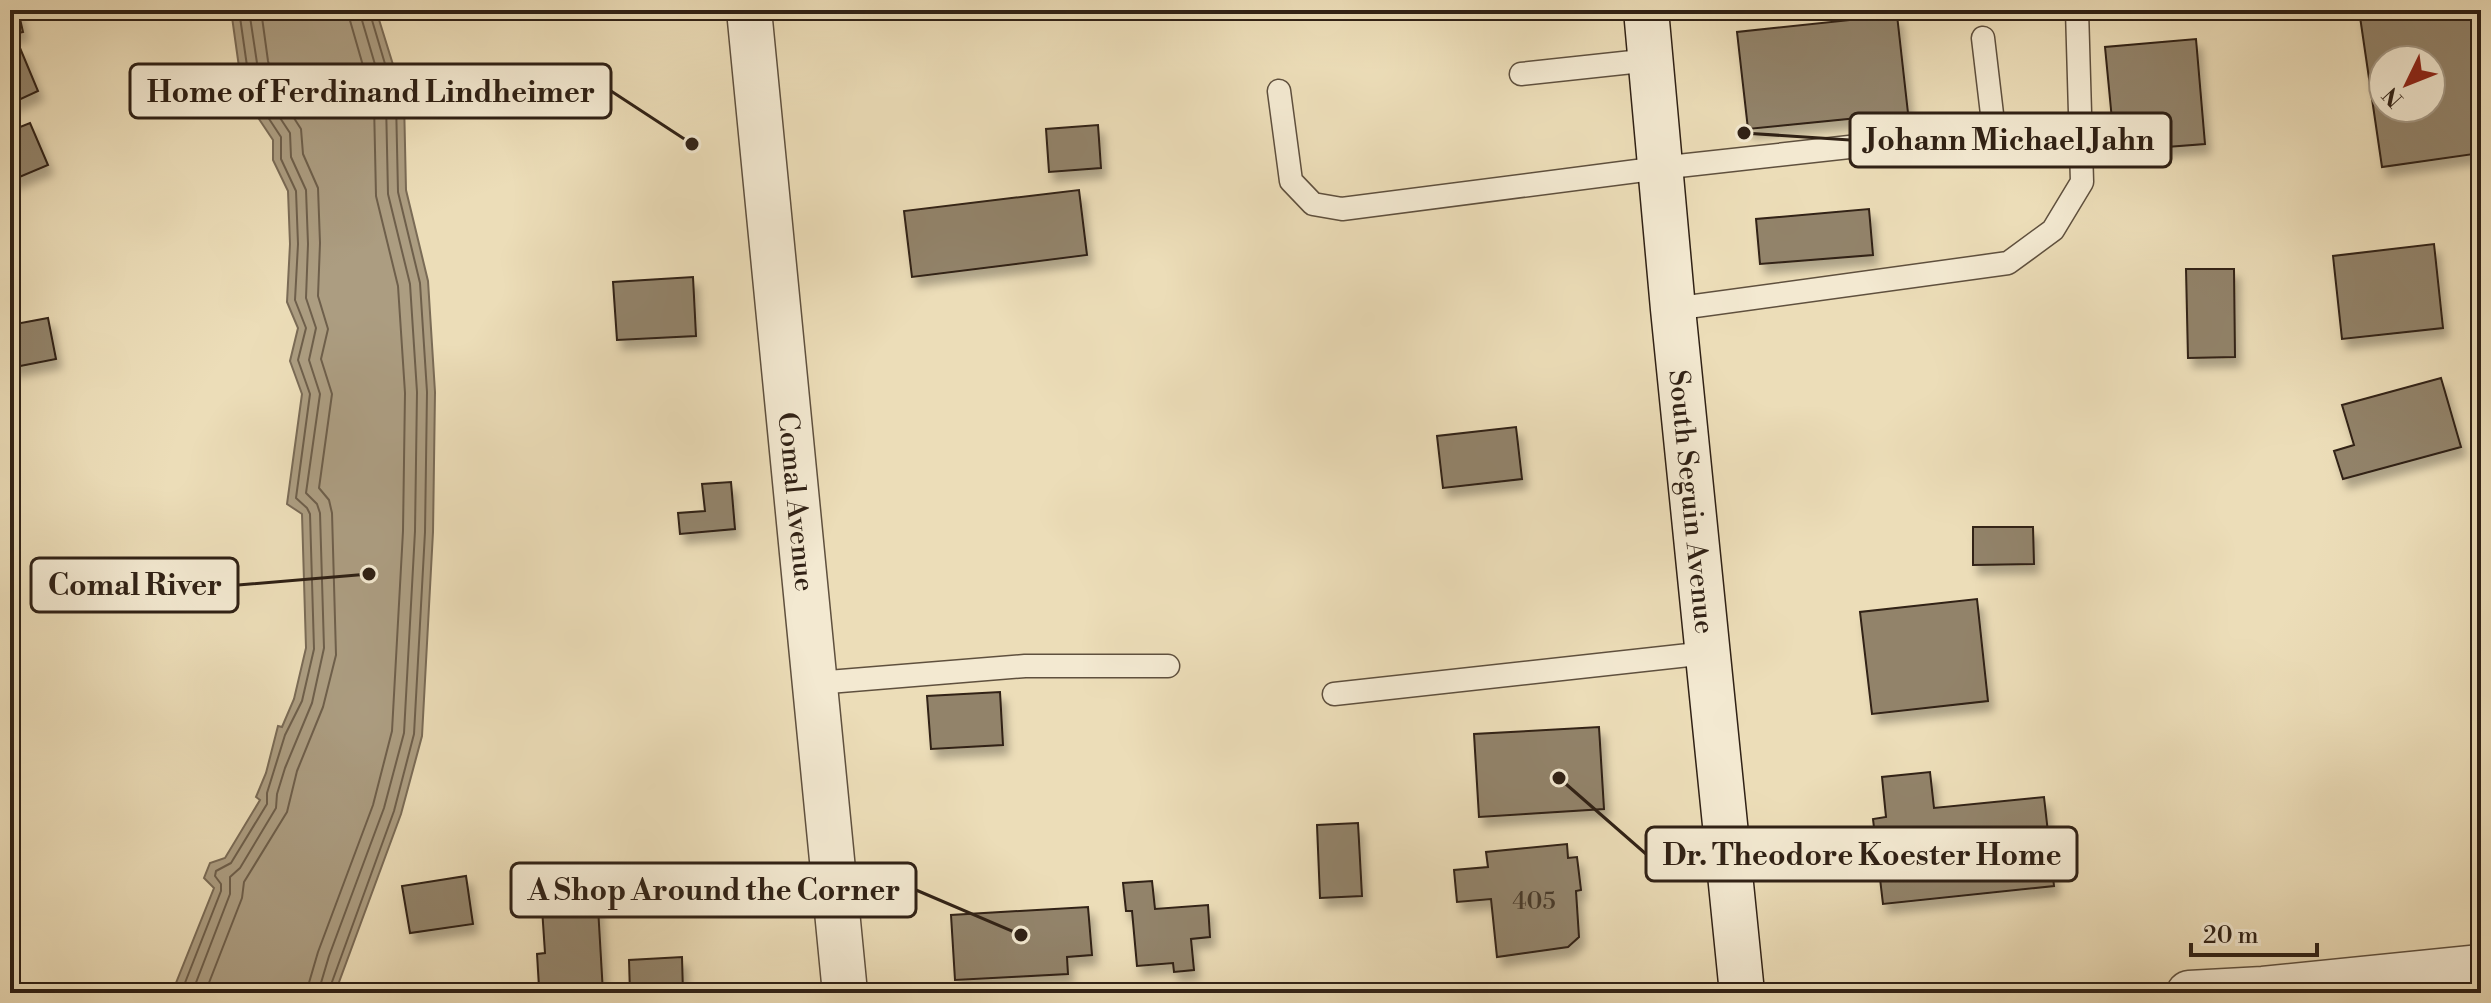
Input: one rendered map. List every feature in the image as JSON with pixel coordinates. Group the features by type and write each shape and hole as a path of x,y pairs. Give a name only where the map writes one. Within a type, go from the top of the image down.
{"street":[{"name":"Comal Avenue","path":"749,10 845,993"},
{"name":"South Seguin Avenue","path":"1655,11 1651,60 1660,168 1742,993"},
{"path":"2189,993 2263,989 2481,967"}],"lane":[{"path":"1673,309 2008,263 2053,230 2082,182 2077,10"},
{"path":"1279,91 1291,181 1313,204 1342,209 1660,168 1994,131 1983,38"},
{"path":"1521,74 1651,60"},
{"path":"1334,694 1707,653"},
{"path":"816,683 1025,666 1168,666"}],"water":[{"path":"231,10 376,10 404,100 406,190 428,281 435,392 433,532 422,736 401,814 335,993 172,993 214,888 204,878 210,863 225,858 260,800 256,797 266,773 278,726 282,727 294,699 306,648 302,514 287,504 302,394 290,361 298,328 287,302 290,244 288,191 273,160 273,140 249,104 239,67"}],"building":[{"path":"10,10 18,10 23,32 10,35"},
{"path":"2359,10 2472,10 2481,73 2481,153 2382,167 2376,124 2447,124 2447,44 2367,44 2367,65"},
{"path":"1897,15 1908,113 1748,129 1737,32"},
{"path":"2196,39 2205,144 2115,151 2105,47"},
{"path":"20,48 38,91 10,104 10,52"},
{"path":"30,123 48,165 10,181 10,131"},
{"path":"1098,125 1101,168 1049,172 1046,129"},
{"path":"1079,190 1087,255 912,277 904,211"},
{"path":"1869,209 1873,255 1760,264 1756,219"},
{"path":"2434,244 2443,328 2342,339 2333,256"},
{"path":"2186,269 2234,269 2235,357 2188,358"},
{"path":"693,277 696,336 617,340 613,282"},
{"path":"48,318 56,359 10,368 10,325"},
{"path":"2441,378 2461,447 2343,479 2334,451 2354,445 2342,405"},
{"path":"1516,427 1522,479 1443,488 1437,436"},
{"path":"731,482 735,529 680,534 678,513 705,511 702,484"},
{"path":"1973,527 2033,527 2034,564 1973,565"},
{"path":"1977,599 1988,701 1872,714 1860,612"},
{"path":"1000,692 1003,745 931,749 927,696"},
{"path":"1599,727 1604,809 1479,817 1474,734"},
{"path":"1930,772 1934,808 2044,797 2054,886 1883,904 1873,819 1886,817 1882,777"},
{"path":"1358,823 1362,896 1320,898 1317,825"},
{"path":"1567,844 1568,858 1577,857 1581,890 1576,891 1579,937 1568,947 1497,957 1491,899 1457,902 1454,870 1488,867 1486,852"},
{"path":"466,876 473,924 410,933 402,886"},
{"path":"1152,881 1155,909 1208,905 1210,937 1191,939 1194,970 1174,972 1173,963 1137,966 1132,911 1126,911 1123,883"},
{"path":"597,890 603,993 518,993 517,988 539,987 537,954 545,953 541,893"},
{"path":"1088,907 1092,955 1067,957 1068,974 955,980 951,915"},
{"path":"682,957 683,993 630,993 629,960"}],"place":[{"name":"Johann Michael Jahn","path":"1744,133"},
{"name":"Home of Ferdinand Lindheimer","path":"692,144"},
{"name":"Comal River","path":"369,574"},
{"name":"Dr. Theodore Koester Home","path":"1559,778"},
{"name":"A Shop Around the Corner","path":"1021,935"}]}
